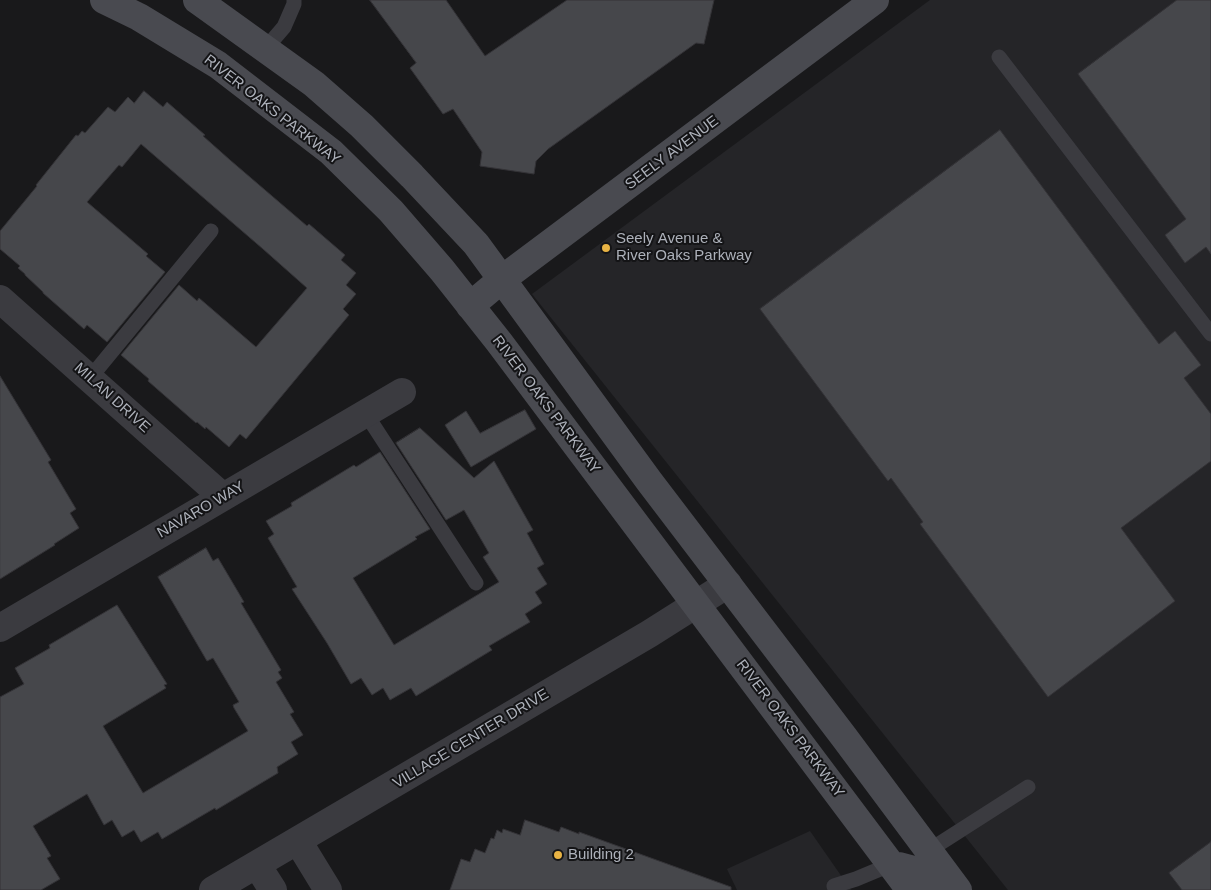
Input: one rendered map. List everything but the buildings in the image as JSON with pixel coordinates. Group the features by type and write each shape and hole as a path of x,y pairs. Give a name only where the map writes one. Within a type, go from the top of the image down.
{"street":[{"name":"RIVER OAKS PARKWAY","path":"104,0 139,17 218,65 331,152 391,211 470,306 910,890"},
{"path":"197,0 314,84 368,132 476,244 649,481 958,890"},
{"name":"SEELY AVENUE","path":"470,306 501,280 875,0"},
{"name":"MILAN DRIVE","path":"0,299 223,497"},
{"name":"NAVARO WAY","path":"0,628 402,392"},
{"name":"VILLAGE CENTER DRIVE","path":"213,890 649,634 728,584"},
{"path":"696,604 731,616 831,749 865,765"},
{"path":"298,841 328,890"},
{"path":"257,864 273,890"},
{"path":"892,864 914,870 933,890"}],"lane":[{"path":"266,48 284,28 294,0"},
{"path":"1000,57 1211,334"},
{"path":"90,378 211,231"},
{"path":"366,414 476,583"},
{"path":"928,851 1028,787"},
{"path":"834,886 892,864"}],"shaded area":[{"path":"930,0 1211,0 1211,890 1008,890 532,294"},
{"path":"810,831 851,890 737,890 727,869"}],"place":[{"name":"Seely Avenue & River Oaks Parkway","path":"606,248"},
{"name":"Building 2","path":"558,855"}]}
